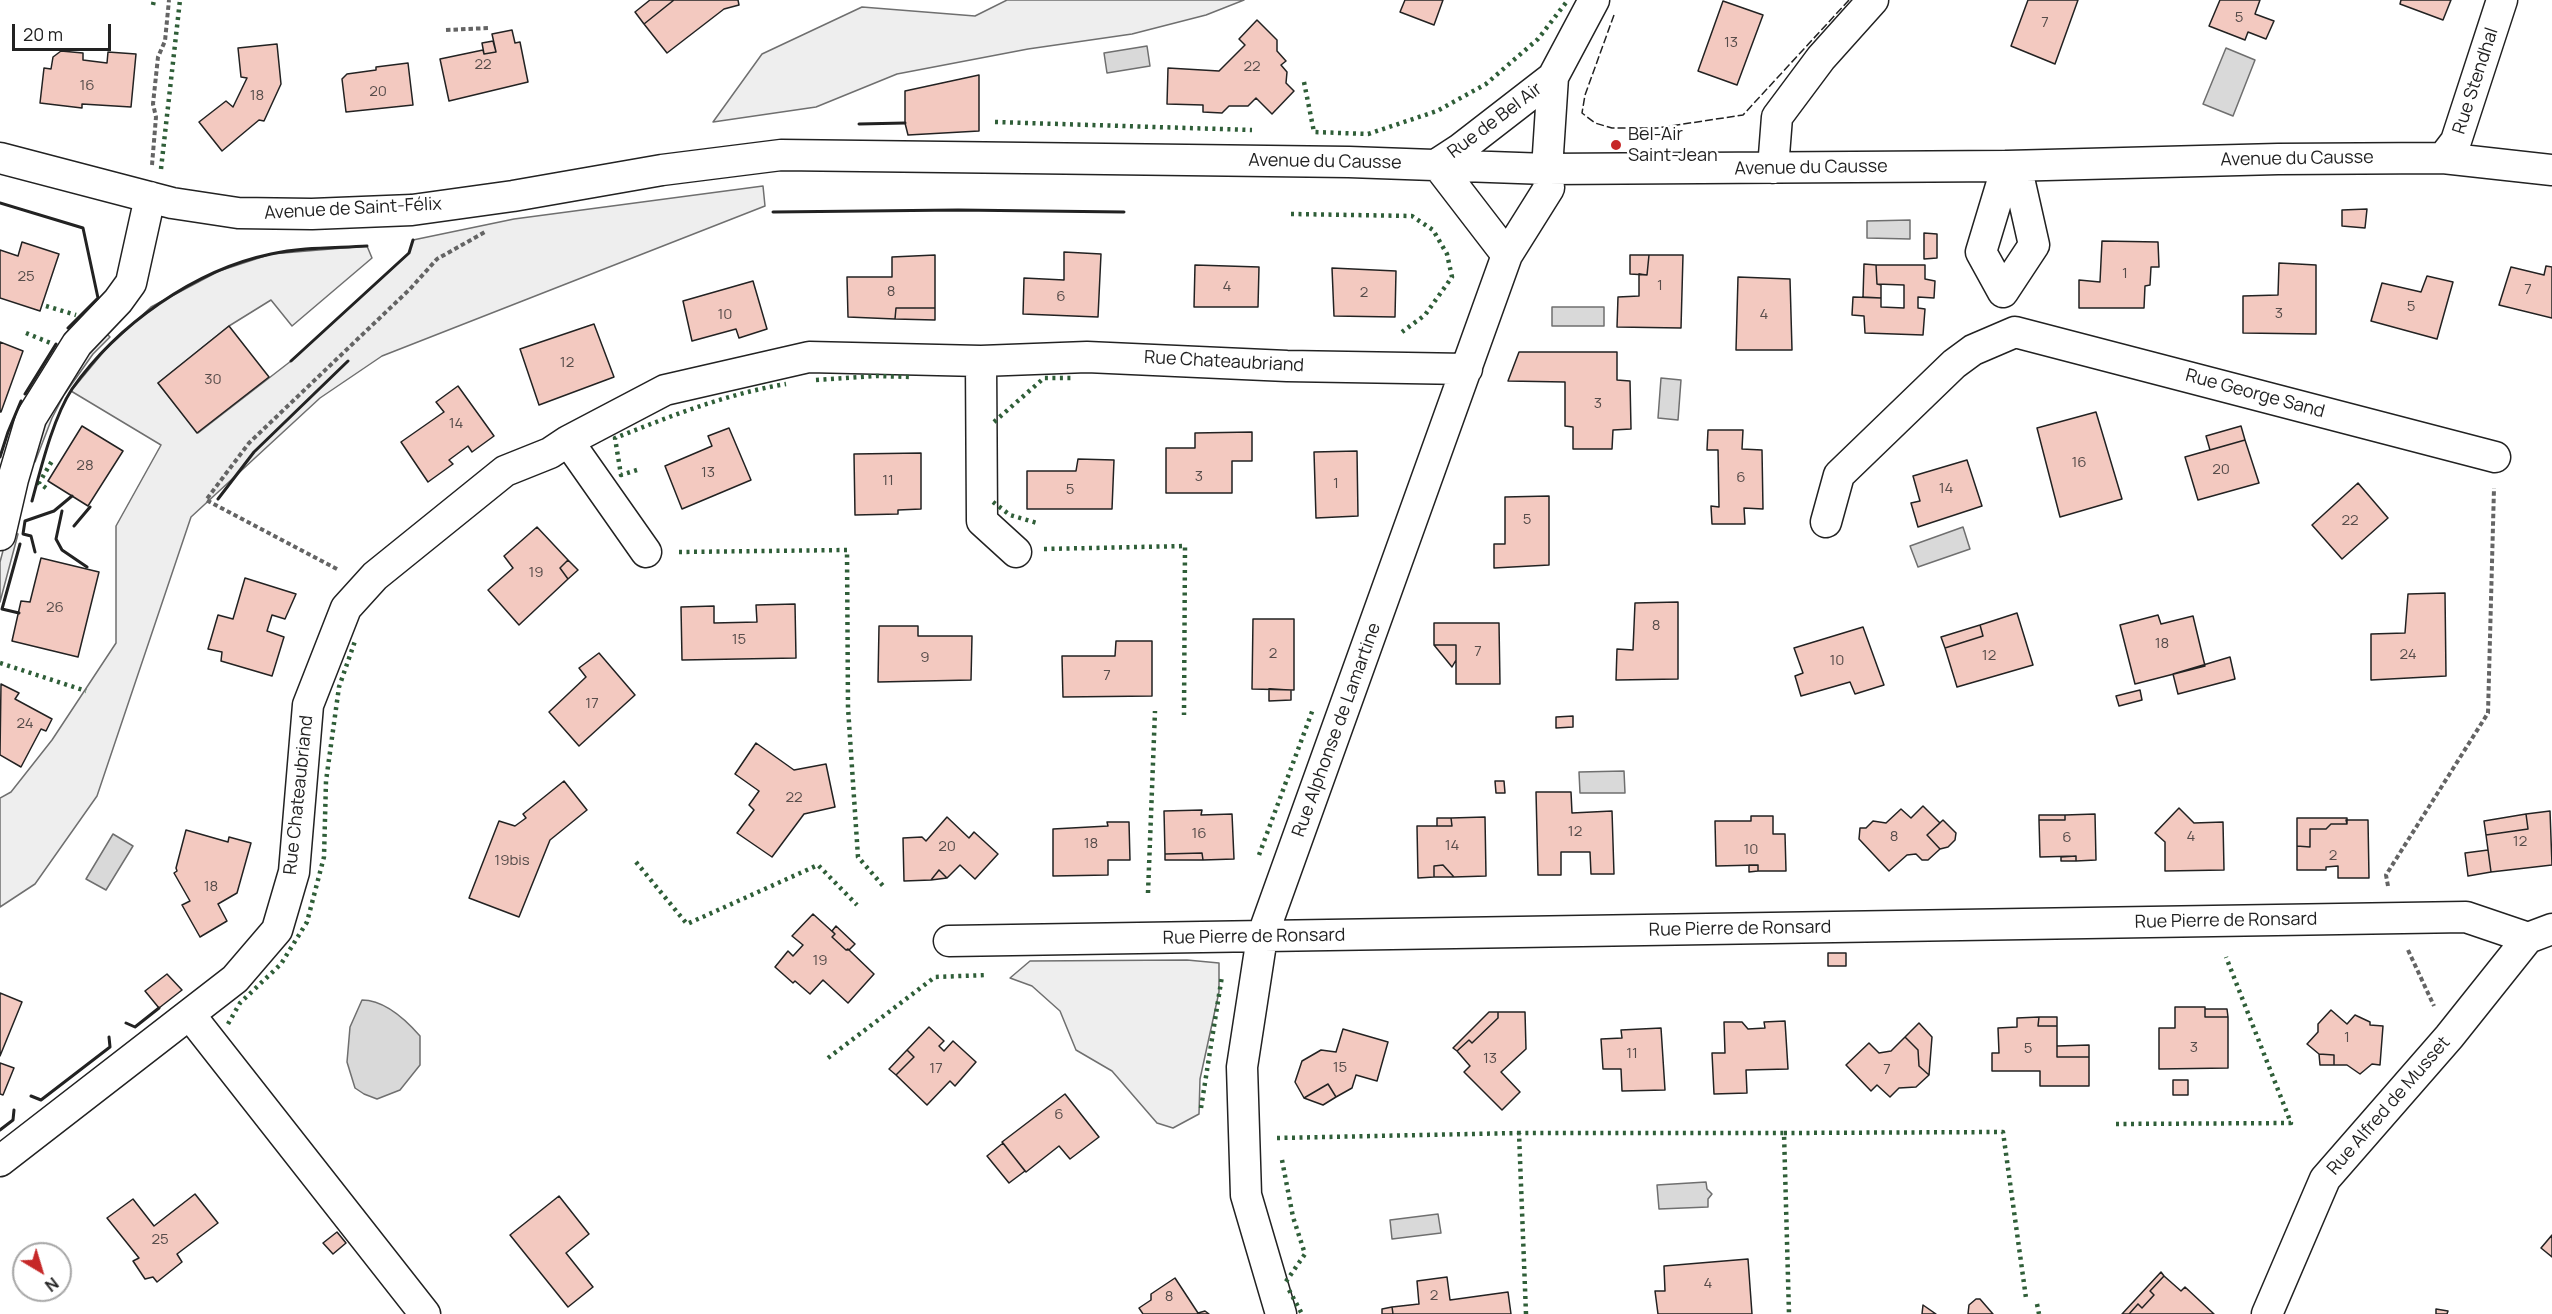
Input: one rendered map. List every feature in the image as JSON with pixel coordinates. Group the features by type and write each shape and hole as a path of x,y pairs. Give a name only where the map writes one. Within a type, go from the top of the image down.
{"street":[{"name":"Rue de Bel Air","path":"1437,164 1553,77 1594,0"},
{"path":"1773,168 1778,117 1821,58 1873,0"},
{"name":"Rue Stendhal","path":"2443,158 2456,141 2502,0"},
{"name":"Rue de Bel Air","path":"1547,169 1553,77"},
{"name":"Avenue du Causse","path":"781,155 1437,164 1547,169 2007,166 2278,159 2443,158 2552,170"},
{"name":"Avenue de Saint-Félix","path":"0,158 171,203 237,213 312,214 412,210 513,196 662,170 781,155"},
{"path":"1437,164 1507,255"},
{"path":"1826,522 1839,475 1954,364 1973,350 2015,332 2003,292 1981,252 2007,166"},
{"path":"2003,292 2034,245 2020,183 2007,166"},
{"name":"Rue Alphonse de Lamartine","path":"1281,1314 1246,1195 1242,1067 1262,938 1507,255 1550,188 1547,169"},
{"path":"0,536 13,479 31,418 77,344 118,301 131,283 150,197"},
{"name":"Rue George Sand","path":"2015,332 2495,458"},
{"name":"Rue Chateaubriand","path":"0,1161 235,979 277,930 294,872 308,705 346,608 375,576 505,471 550,453 568,441 665,390 809,357 981,361 1087,357 1287,366 1467,369"},
{"path":"981,361 982,521 1016,552"},
{"path":"568,441 646,552"},
{"name":"Rue Pierre de Ronsard","path":"949,941 1262,938 2466,917 2540,934"},
{"name":"Rue Alfred de Musset","path":"2267,1314 2325,1179 2540,934"},
{"path":"190,1015 425,1314"}],"path":[{"path":"152,166 156,117 153,104 158,57 165,41 169,0"},
{"path":"446,30 489,28"},
{"path":"362,589 347,574 206,500 249,443 411,289 437,259 482,235 513,196"},
{"path":"2449,1037 2393,918 2386,875 2488,713 2495,458"}],"shaded area":[{"path":"1007,0 1244,0 1206,15 1132,34 1028,49 897,74 816,107 713,122 762,54 862,7 975,16"},
{"path":"1147,46 1150,66 1107,73 1104,53"},
{"path":"2226,48 2255,60 2233,116 2203,104"},
{"path":"763,186 765,206 382,356 320,398 191,517 97,796 35,884 0,907 0,798 11,792 52,740 116,643 116,526 161,445 71,391 105,350 151,307 219,271 271,254 367,246 372,258 292,326 271,300 229,326 158,383 198,433 291,361 409,253 413,240 514,219"},
{"path":"1910,220 1910,239 1867,238 1867,221"},
{"path":"1552,307 1604,307 1604,326 1552,326"},
{"path":"104,331 110,337 93,354 64,395 52,418 35,462 26,459 44,412"},
{"path":"1661,378 1681,380 1678,420 1658,418"},
{"path":"1963,527 1970,549 1918,567 1910,546"},
{"path":"8,532 18,534 0,602 0,562"},
{"path":"1624,771 1625,793 1580,793 1579,772"},
{"path":"113,834 133,846 106,890 86,879"},
{"path":"1187,960 1219,963 1219,992 1200,1079 1199,1114 1173,1128 1157,1123 1112,1071 1076,1050 1060,1011 1032,986 1010,978 1030,961"},
{"path":"362,1000 387,1007 420,1036 420,1065 400,1090 377,1099 355,1088 347,1062 350,1027"},
{"path":"1706,1182 1707,1189 1712,1194 1708,1199 1708,1207 1659,1209 1657,1185"},
{"path":"1438,1214 1441,1233 1392,1239 1390,1220"}],"building":[{"path":"650,0 674,0 644,24 635,12"},
{"path":"674,0 738,0 739,5 724,9 667,53 644,24"},
{"path":"1405,0 1443,0 1434,25 1400,12"},
{"path":"2028,0 2078,0 2055,64 2011,46"},
{"path":"2220,0 2260,0 2255,14 2274,21 2266,39 2248,32 2245,40 2209,26"},
{"path":"2401,0 2451,0 2443,20 2400,4"},
{"path":"1723,1 1763,15 1737,85 1698,71"},
{"path":"1257,20 1277,40 1277,51 1286,61 1281,65 1287,72 1286,83 1294,91 1272,114 1256,98 1248,106 1229,106 1222,113 1203,112 1203,105 1167,104 1168,68 1219,71 1245,45 1239,39"},
{"path":"512,30 515,43 520,42 528,82 449,101 440,59 483,50 484,54 496,52 492,34"},
{"path":"493,41 496,52 484,54 482,43"},
{"path":"277,44 281,84 264,121 259,120 222,151 199,122 226,101 233,107 247,78 241,77 238,48"},
{"path":"61,51 83,53 83,60 107,63 108,52 136,54 131,107 82,104 82,108 40,103 44,68 51,69 53,57"},
{"path":"408,63 413,105 346,112 342,79 347,74"},
{"path":"979,75 979,131 908,135 905,123 905,91"},
{"path":"2367,209 2365,228 2342,226 2342,210"},
{"path":"1924,233 1937,234 1937,258 1924,259"},
{"path":"2102,241 2158,242 2159,267 2151,267 2150,285 2145,286 2144,308 2079,308 2079,280 2100,282"},
{"path":"22,242 59,254 40,311 0,298 0,250 18,256"},
{"path":"1064,252 1101,254 1098,317 1023,314 1024,278 1064,280"},
{"path":"935,255 935,308 896,308 895,319 848,317 847,277 892,277 892,257"},
{"path":"1630,255 1649,255 1647,275 1630,274"},
{"path":"1649,255 1683,255 1681,328 1617,327 1618,297 1639,296 1639,274 1647,275"},
{"path":"2279,263 2316,265 2316,334 2243,333 2243,296 2278,295"},
{"path":"1864,264 1876,265 1877,284 1881,285 1881,298 1863,297"},
{"path":"1195,265 1259,267 1258,307 1194,307"},
{"path":"1876,265 1925,265 1925,279 1935,281 1934,298 1918,297 1918,308 1925,309 1923,335 1865,333 1864,316 1852,315 1853,297 1881,298 1881,307 1904,308 1904,285 1877,284"},
{"path":"2546,266 2552,267 2552,318 2499,305 2511,267 2544,275"},
{"path":"1332,268 1396,271 1395,317 1334,316"},
{"path":"2427,276 2453,282 2437,339 2371,321 2382,283 2421,292"},
{"path":"1738,277 1790,279 1792,350 1736,350"},
{"path":"753,281 767,329 739,338 736,329 692,341 683,301"},
{"path":"896,308 935,308 935,320 895,319"},
{"path":"594,324 614,377 539,405 520,349"},
{"path":"229,326 269,377 197,433 158,383"},
{"path":"0,342 23,351 1,412 0,412"},
{"path":"1519,352 1617,352 1617,380 1630,381 1631,429 1613,430 1612,449 1573,449 1573,427 1565,426 1565,382 1508,381"},
{"path":"458,386 494,436 472,452 468,446 449,460 453,464 428,482 401,442 444,412 436,402"},
{"path":"2096,412 2122,499 2060,517 2037,428"},
{"path":"82,426 123,451 88,506 48,481"},
{"path":"2241,426 2245,440 2210,450 2206,436"},
{"path":"729,428 751,480 682,509 665,466 712,446 708,436"},
{"path":"1708,430 1743,430 1742,449 1762,450 1763,509 1744,508 1745,524 1712,524 1711,506 1719,507 1718,450 1707,450"},
{"path":"1252,432 1252,461 1232,461 1232,493 1166,493 1166,448 1195,448 1195,433"},
{"path":"2245,440 2259,483 2198,500 2185,457"},
{"path":"1357,451 1358,516 1316,518 1314,452"},
{"path":"921,453 921,509 898,510 898,514 855,515 854,454"},
{"path":"1078,459 1114,460 1112,509 1027,509 1027,471 1076,471"},
{"path":"1967,460 1982,506 1918,527 1911,503 1920,501 1913,476"},
{"path":"2358,483 2388,518 2342,559 2312,525"},
{"path":"1549,496 1549,565 1494,568 1494,544 1505,544 1505,497"},
{"path":"537,527 568,560 560,568 568,579 519,625 488,590 513,568 504,556"},
{"path":"41,558 99,572 78,657 12,641 21,601 30,602"},
{"path":"568,560 578,570 568,579 560,568"},
{"path":"245,578 296,594 285,619 272,615 267,631 284,637 272,676 221,661 222,652 208,649 218,615 233,619"},
{"path":"2445,593 2446,676 2371,680 2371,634 2405,633 2408,594"},
{"path":"1678,602 1678,679 1616,680 1617,649 1633,650 1635,603"},
{"path":"795,604 796,658 682,660 681,607 714,606 714,623 757,622 756,605"},
{"path":"2017,613 2033,665 1957,687 1945,648 1983,636 1980,625"},
{"path":"2158,615 2161,624 2193,616 2205,666 2135,684 2120,625"},
{"path":"1253,619 1294,619 1294,690 1252,689"},
{"path":"1434,623 1499,623 1500,684 1456,684 1456,645 1434,645"},
{"path":"1980,625 1983,636 1945,648 1941,637"},
{"path":"879,626 918,626 918,636 972,636 971,680 878,682"},
{"path":"1863,627 1884,685 1855,694 1850,682 1801,696 1795,676 1803,673 1794,648"},
{"path":"1116,641 1152,641 1152,696 1063,697 1062,656 1115,656"},
{"path":"1434,645 1456,645 1456,660 1452,667"},
{"path":"599,653 635,695 579,746 549,712 586,677 579,668"},
{"path":"2230,657 2235,679 2178,694 2173,674"},
{"path":"1,684 19,693 15,699 52,719 46,731 41,729 21,767 0,755"},
{"path":"1269,689 1291,690 1291,700 1269,701"},
{"path":"2140,690 2142,700 2119,706 2116,696"},
{"path":"1573,716 1573,727 1556,728 1556,717"},
{"path":"756,743 794,770 826,764 835,807 804,814 772,857 737,833 754,810 749,805 759,791 735,774"},
{"path":"564,781 587,810 550,840 519,917 469,898 499,821 515,826 526,818 523,814"},
{"path":"1495,781 1504,781 1505,793 1496,793"},
{"path":"1536,792 1571,792 1572,813 1612,811 1614,874 1591,874 1590,852 1561,852 1561,875 1538,875"},
{"path":"1923,806 1940,823 1927,835 1940,849 1928,860 1922,860 1916,854 1907,855 1889,871 1859,839 1860,828 1866,828 1873,821 1886,823 1901,809 1911,818"},
{"path":"2179,808 2194,823 2223,822 2224,870 2165,871 2165,842 2155,833"},
{"path":"1202,810 1201,815 1232,814 1234,859 1203,860 1202,853 1165,854 1164,811"},
{"path":"2550,811 2552,865 2491,872 2486,835 2528,829 2526,814"},
{"path":"2095,814 2096,860 2076,861 2076,856 2040,857 2039,820 2065,820 2065,815"},
{"path":"2526,814 2528,829 2486,835 2484,821"},
{"path":"2039,815 2065,815 2065,820 2039,820"},
{"path":"1751,816 1773,816 1773,834 1785,834 1786,871 1758,871 1758,865 1716,866 1715,821 1751,821"},
{"path":"947,817 969,838 974,832 998,854 975,879 960,865 947,878 939,870 931,880 904,881 903,838 922,837 926,841"},
{"path":"1485,817 1486,876 1454,877 1443,865 1434,866 1434,877 1418,878 1417,826 1452,826 1451,818"},
{"path":"1437,818 1451,818 1452,826 1437,826"},
{"path":"2297,818 2347,818 2347,824 2331,824 2326,829 2310,829 2310,847 2297,846"},
{"path":"1943,820 1956,833 1955,840 1948,847 1940,849 1927,835"},
{"path":"2346,820 2368,820 2369,878 2338,878 2338,866 2326,867 2326,870 2297,870 2297,846 2310,847 2310,829 2326,829 2331,824 2347,824"},
{"path":"1107,822 1129,822 1130,860 1108,860 1108,875 1053,876 1053,829 1108,826"},
{"path":"186,830 228,842 229,837 251,843 237,893 218,904 227,921 200,937 182,905 190,901 174,873 177,871"},
{"path":"2488,850 2491,872 2468,876 2465,853"},
{"path":"1202,853 1203,860 1165,860 1165,854"},
{"path":"2076,856 2076,861 2061,861 2061,857"},
{"path":"1443,865 1454,877 1434,877 1434,866"},
{"path":"1749,865 1758,865 1758,871 1749,872"},
{"path":"939,870 947,878 931,880"},
{"path":"813,914 835,934 832,937 874,974 848,1003 823,980 810,994 775,967 788,951 793,956 803,945 792,936"},
{"path":"836,926 855,944 849,950 846,950 832,937 835,934 832,931"},
{"path":"1828,953 1846,953 1846,966 1828,966"},
{"path":"167,974 182,990 159,1008 145,991"},
{"path":"0,993 22,1002 0,1056"},
{"path":"2175,1007 2205,1007 2205,1017 2228,1017 2228,1068 2159,1069 2159,1028 2175,1028"},
{"path":"2205,1009 2227,1009 2228,1017 2205,1017"},
{"path":"2331,1010 2347,1024 2355,1015 2370,1022 2370,1025 2383,1026 2380,1065 2372,1064 2360,1074 2347,1065 2334,1065 2334,1055 2319,1054 2307,1044 2318,1032 2318,1024"},
{"path":"1489,1012 1498,1012 1498,1018 1472,1043 1469,1040 1457,1051 1453,1048"},
{"path":"1498,1012 1525,1012 1526,1049 1501,1072 1520,1092 1502,1110 1464,1072 1470,1066 1457,1051 1469,1040 1472,1043 1498,1018"},
{"path":"2039,1017 2038,1026 2057,1026 2057,1057 2089,1057 2089,1086 2040,1086 2040,1071 1992,1071 1992,1053 1999,1053 1998,1028 2017,1027 2017,1018"},
{"path":"2039,1017 2057,1017 2057,1026 2038,1026"},
{"path":"1785,1021 1788,1069 1746,1070 1747,1093 1714,1094 1712,1053 1725,1053 1724,1022 1742,1022 1748,1029 1765,1028 1764,1022"},
{"path":"1919,1023 1932,1037 1929,1075 1919,1066 1918,1050 1905,1037"},
{"path":"929,1027 944,1041 939,1046 944,1051 953,1041 976,1062 955,1086 950,1081 927,1105 896,1075 914,1057 907,1050"},
{"path":"1661,1028 1665,1090 1622,1091 1621,1069 1603,1069 1601,1039 1622,1038 1621,1030"},
{"path":"1343,1029 1388,1042 1377,1081 1356,1075 1352,1088 1336,1097 1328,1084 1304,1098 1295,1082 1302,1061 1321,1050 1336,1052"},
{"path":"1905,1037 1918,1050 1919,1066 1929,1075 1916,1087 1899,1088 1890,1097 1877,1085 1871,1091 1846,1065 1869,1043 1879,1053 1891,1051"},
{"path":"2089,1045 2089,1057 2057,1057 2057,1046"},
{"path":"907,1050 914,1057 896,1075 889,1069"},
{"path":"2319,1054 2334,1055 2334,1065 2320,1065"},
{"path":"0,1063 14,1068 3,1095 0,1094"},
{"path":"2173,1080 2188,1080 2188,1095 2173,1095"},
{"path":"1328,1084 1336,1097 1323,1105 1304,1098"},
{"path":"1065,1094 1099,1137 1070,1159 1059,1146 1026,1172 1002,1142"},
{"path":"1003,1143 1025,1171 1009,1183 987,1156"},
{"path":"195,1194 218,1223 177,1254 182,1262 157,1282 153,1277 145,1279 133,1261 139,1258 107,1218 133,1199 154,1226"},
{"path":"559,1196 589,1234 566,1253 593,1287 568,1307 510,1235"},
{"path":"337,1232 346,1243 333,1254 323,1243"},
{"path":"2552,1235 2552,1257 2541,1248"},
{"path":"1748,1259 1752,1314 1658,1314 1655,1291 1665,1291 1664,1266"},
{"path":"2161,1272 2164,1276 2150,1291 2154,1295 2142,1308 2138,1304 2129,1314 2122,1314"},
{"path":"2164,1276 2181,1291 2185,1287 2214,1314 2129,1314 2138,1304 2142,1308 2154,1295 2150,1291"},
{"path":"1447,1277 1450,1300 1508,1292 1511,1314 1393,1314 1392,1307 1419,1304 1417,1281"},
{"path":"1175,1278 1198,1313 1205,1311 1209,1314 1143,1314 1139,1308 1151,1300 1151,1294"},
{"path":"1976,1299 1980,1299 1993,1314 1968,1314 1969,1305"},
{"path":"1923,1305 1936,1314 1922,1314"},
{"path":"1392,1307 1393,1314 1382,1314 1382,1309"},
{"path":"2436,1309 2448,1311 2447,1314 2436,1314"}],"hedge":[{"path":"153,5 154,0"},
{"path":"161,169 180,0"},
{"path":"1304,82 1314,132 1368,134 1437,111 1486,84 1538,39 1568,0"},
{"path":"995,122 1252,130"},
{"path":"1291,214 1412,216 1433,230 1447,254 1452,277 1425,315 1402,332"},
{"path":"46,306 76,315"},
{"path":"26,333 53,344"},
{"path":"816,380 877,376 912,377"},
{"path":"994,422 1044,378 1073,378"},
{"path":"637,470 621,475 615,438 720,400 786,384"},
{"path":"46,488 39,483 52,461"},
{"path":"993,502 1010,515 1037,523"},
{"path":"1044,549 1185,546 1184,715"},
{"path":"679,552 847,550 848,708 858,857 884,887"},
{"path":"228,1024 240,1003 281,964 307,922 324,857 326,781 339,687 355,641"},
{"path":"0,663 86,691"},
{"path":"1259,855 1313,709"},
{"path":"1148,893 1155,711"},
{"path":"636,862 687,924 818,865 857,905"},
{"path":"2116,1124 2291,1123 2226,957"},
{"path":"828,1058 935,977 987,975"},
{"path":"1201,1108 1222,976"},
{"path":"1784,1133 2003,1132 2026,1298"},
{"path":"1277,1138 1519,1133"},
{"path":"1526,1314 1519,1133 1784,1133 1789,1314"},
{"path":"1282,1160 1293,1217 1305,1254 1285,1283"},
{"path":"1289,1290 1302,1314"},
{"path":"2037,1304 2039,1314"}],"fence":[{"path":"1614,15 1585,95 1582,113 1595,123 1612,128 1657,128 1743,115 1849,0"}],"wall":[{"path":"859,124 905,123"},
{"path":"0,203 83,228 98,298 68,328"},
{"path":"773,212 958,210 1124,212"},
{"path":"291,361 409,253 413,240"},
{"path":"32,501 48,444 65,401 90,365 134,322 186,287 242,262 295,250 367,246"},
{"path":"25,394 56,344"},
{"path":"218,499 254,452 348,361"},
{"path":"0,457 21,401"},
{"path":"35,552 31,536 23,534 25,521 54,511 72,496"},
{"path":"74,526 90,507"},
{"path":"62,511 56,539 62,550 87,567"},
{"path":"19,613 2,609 20,544"},
{"path":"126,1023 135,1027 159,1008"},
{"path":"31,1096 41,1100 110,1047 109,1037"},
{"path":"0,1130 13,1120 14,1110"}],"place":[{"name":"Bel-Air Saint-Jean","path":"1616,145"}]}
